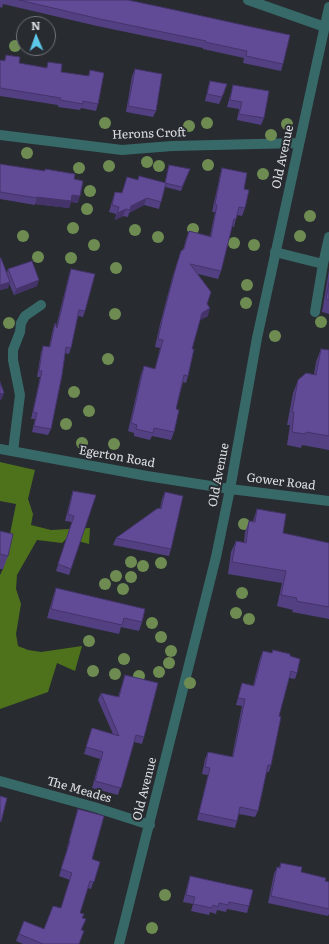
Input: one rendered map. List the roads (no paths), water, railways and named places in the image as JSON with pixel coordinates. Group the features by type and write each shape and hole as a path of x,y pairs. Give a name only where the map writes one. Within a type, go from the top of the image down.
{"street":[{"path":"248,0 325,27"},
{"name":"Old Avenue","path":"119,944 216,557 257,338 329,7"},
{"name":"Herons Croft","path":"0,135 122,150 172,146 299,143"},
{"path":"315,312 329,237"},
{"path":"275,252 323,264"},
{"path":"13,451 20,395 13,360 13,350 20,332 21,323 25,316 41,305"},
{"name":"Egerton Road","path":"0,448 141,475 230,488"},
{"name":"Gower Road","path":"230,488 329,502"},
{"name":"The Meades","path":"0,781 94,807 150,825"}]}
